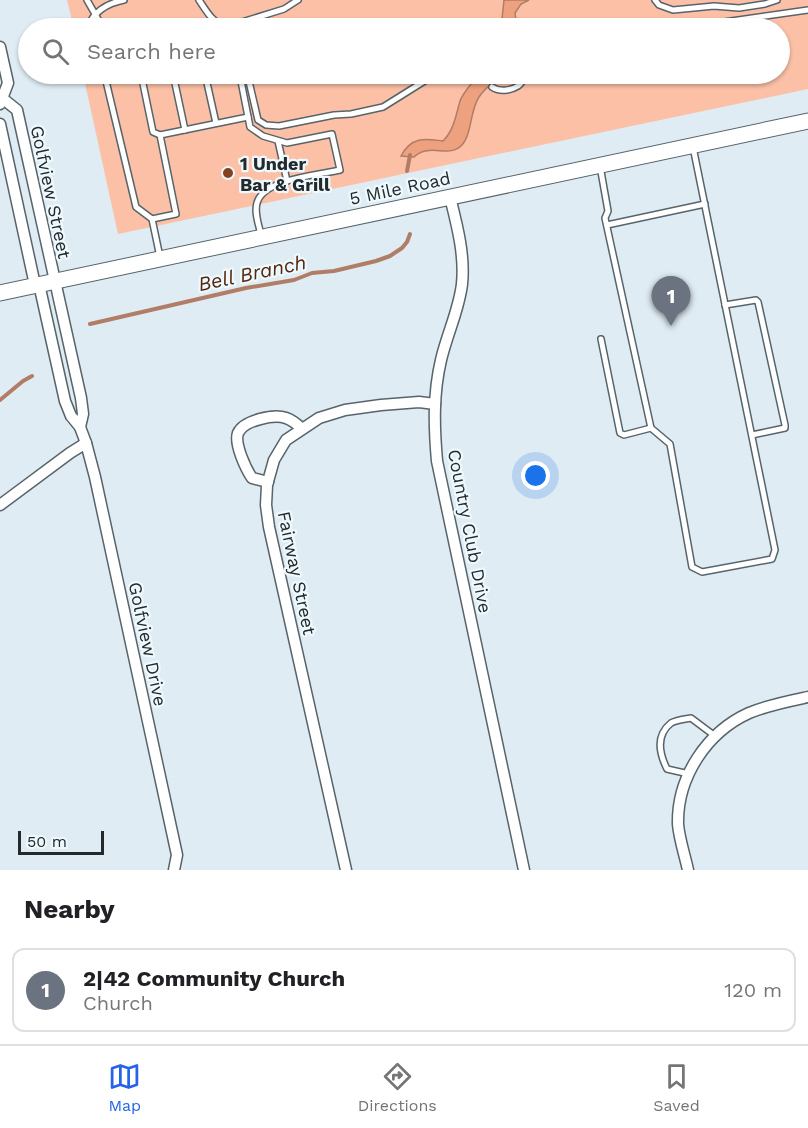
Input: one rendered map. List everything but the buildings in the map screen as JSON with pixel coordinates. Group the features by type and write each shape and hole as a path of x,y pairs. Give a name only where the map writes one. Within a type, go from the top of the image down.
{"main road":[{"name":"5 Mile Road","path":"0,293 808,121"}],"street":[{"name":"Golfview Street","path":"0,47 8,83 0,100 17,110 43,284"},
{"path":"0,124 43,284"},
{"name":"Country Club Drive","path":"450,197 462,255 462,284 441,360 435,404 435,440 441,483 524,870"},
{"name":"Golfview Drive","path":"43,284 81,398 83,414 80,427"},
{"name":"Golfview Drive","path":"43,284 65,401 71,416 80,427 98,488 177,855 174,870"},
{"name":"Fairway Street","path":"346,870 269,527 266,505 268,482 274,460 286,440 319,418 345,410 381,405 419,402 435,404"},
{"path":"268,482 252,478 244,466 237,434 248,424 259,419 273,417 288,418 303,429"},
{"path":"0,505 86,443"},
{"path":"688,870 678,826 679,810 689,774 699,756 715,736 749,713 808,697"}],"lane":[{"path":"87,0 97,18"},
{"path":"92,18 99,10 124,0"},
{"path":"199,0 211,18"},
{"path":"257,18 284,9 298,0"},
{"path":"655,0 659,5 673,10 714,6 739,8 777,0"},
{"path":"752,18 808,10"},
{"path":"107,84 136,207 152,219 161,258"},
{"path":"144,84 153,132 160,135 248,117"},
{"path":"175,84 185,130"},
{"path":"207,84 216,123"},
{"path":"242,84 250,127 263,136 287,143 332,134 340,170 281,182 267,189 257,200 255,210 261,237"},
{"path":"250,84 258,120 272,126 383,107 420,84"},
{"path":"492,87 502,91 520,84"},
{"path":"152,219 176,214 160,135"},
{"path":"278,141 287,181"},
{"path":"599,166 608,211 605,218 651,428 670,444 692,567 702,572 772,559 775,550 693,146"},
{"path":"607,225 705,204"},
{"path":"725,305 756,300 758,302 785,425 785,428 752,435"},
{"path":"601,339 620,433 624,435 651,428"},
{"path":"689,774 667,769 660,748 661,736 672,722 691,718 715,736"}],"shaded area":[{"path":"67,0 808,0 808,89 118,234 85,84 790,84 790,18 72,18"},
{"path":"504,0 529,0 521,4 515,13 516,18 502,18"},
{"path":"472,84 491,84 476,102 468,135 462,145 451,151 426,151 414,157 401,156 414,142 430,139 443,141 447,137 461,98"}],"waterway":[{"name":"Bell Branch","path":"407,171 410,155"},
{"name":"Bell Branch","path":"90,324 246,288 294,280 312,273 334,271 376,261 402,248 410,234"},
{"name":"Bell Branch","path":"0,400 32,376"}],"place":[{"name":"1 Under Bar & Grill","path":"228,173"},
{"name":"2|42 Community Church","path":"671,326"}]}
